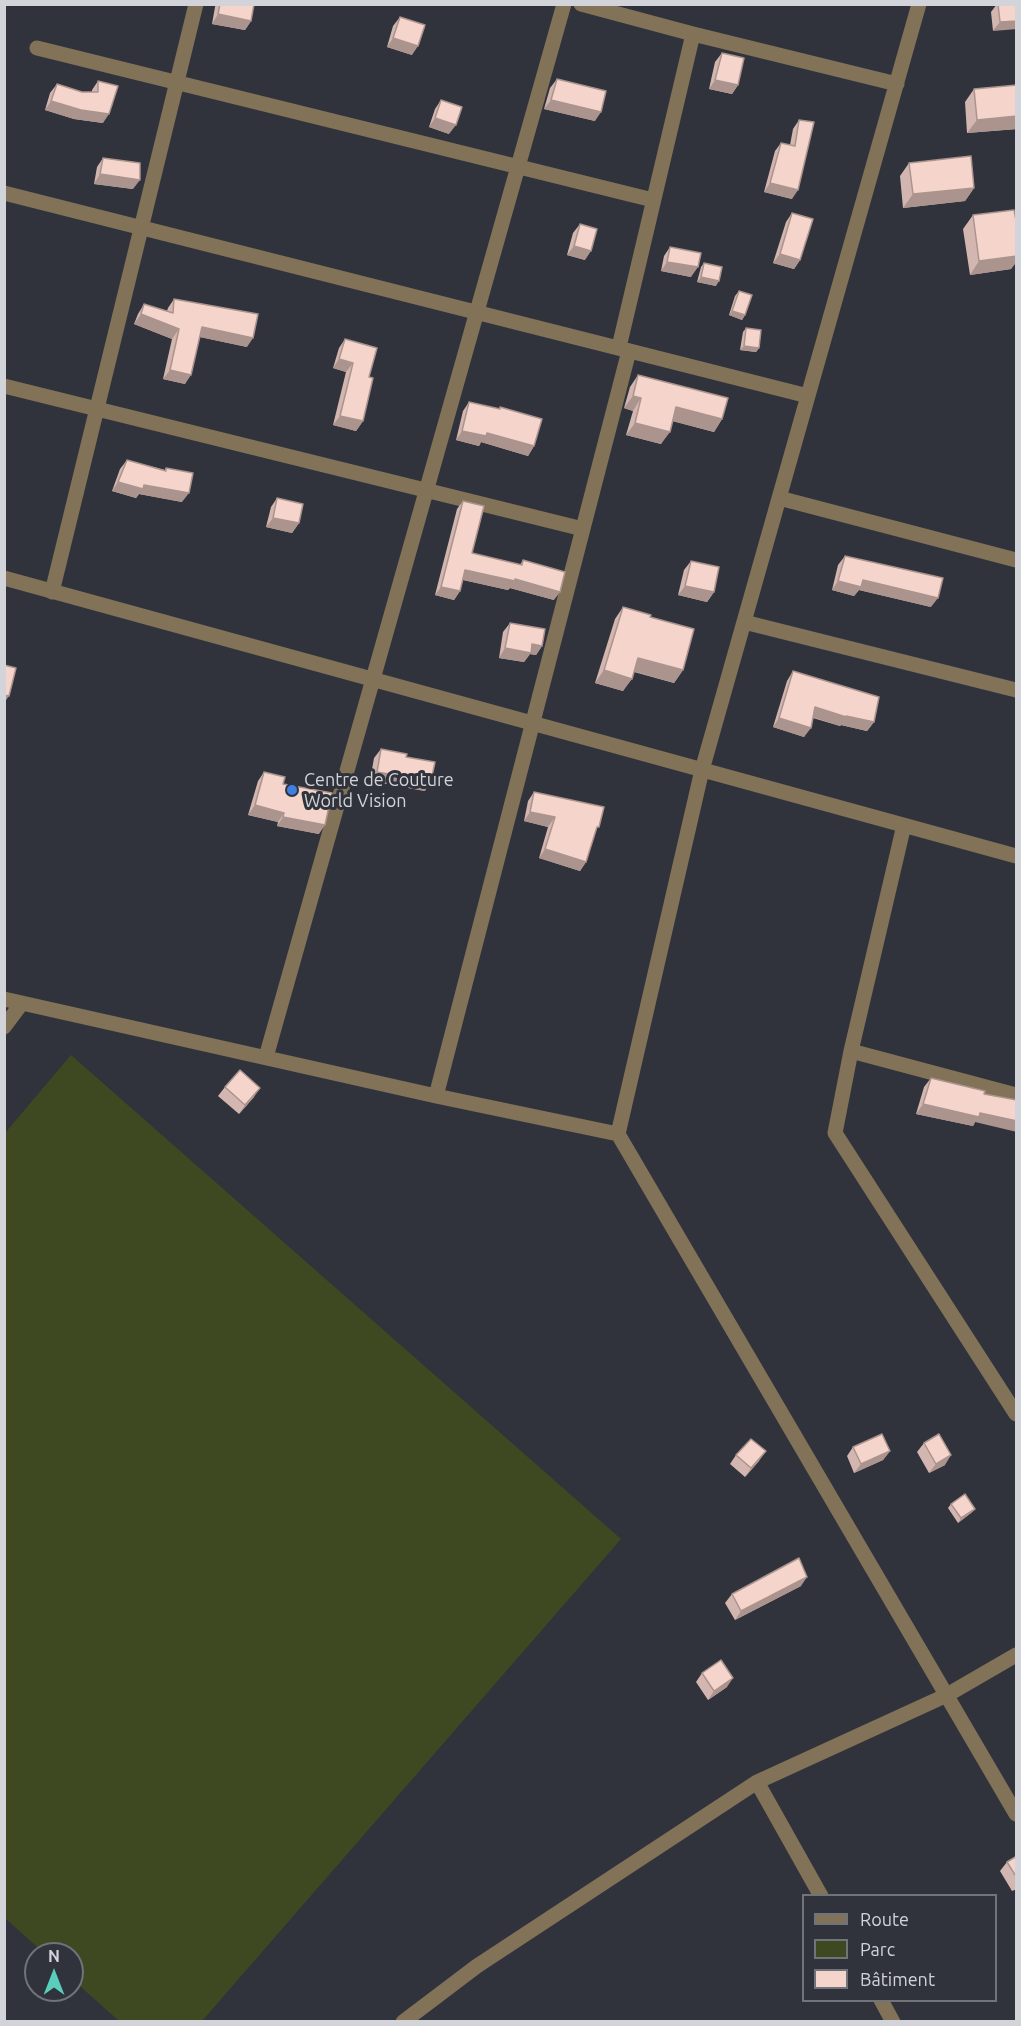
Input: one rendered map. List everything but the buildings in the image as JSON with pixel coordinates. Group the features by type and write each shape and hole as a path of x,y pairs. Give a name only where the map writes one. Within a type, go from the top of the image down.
{"street":[{"path":"52,592 195,4"},
{"path":"266,1057 564,4"},
{"path":"580,4 897,84"},
{"path":"919,4 702,770 618,1134 1017,1814"},
{"path":"436,1096 583,529 624,349 653,200 693,34"},
{"path":"37,48 653,200"},
{"path":"4,193 808,396"},
{"path":"4,386 583,529"},
{"path":"779,498 1017,560"},
{"path":"4,578 1017,856"},
{"path":"744,622 1017,690"},
{"path":"904,825 851,1051 835,1133 1017,1414"},
{"path":"4,999 436,1096 618,1134"},
{"path":"4,1027 22,1003"},
{"path":"851,1051 1017,1095"},
{"path":"403,2022 477,1966 757,1782 947,1695 1017,1654"},
{"path":"757,1782 820,1894"},
{"path":"882,2002 893,2022"}],"green space":[{"path":"71,1055 621,1539 202,2021 119,2021 84,1990 84,1942 32,1942 5,1918 5,1133"}],"place":[{"name":"Centre de Couture World Vision","path":"292,790"}]}
